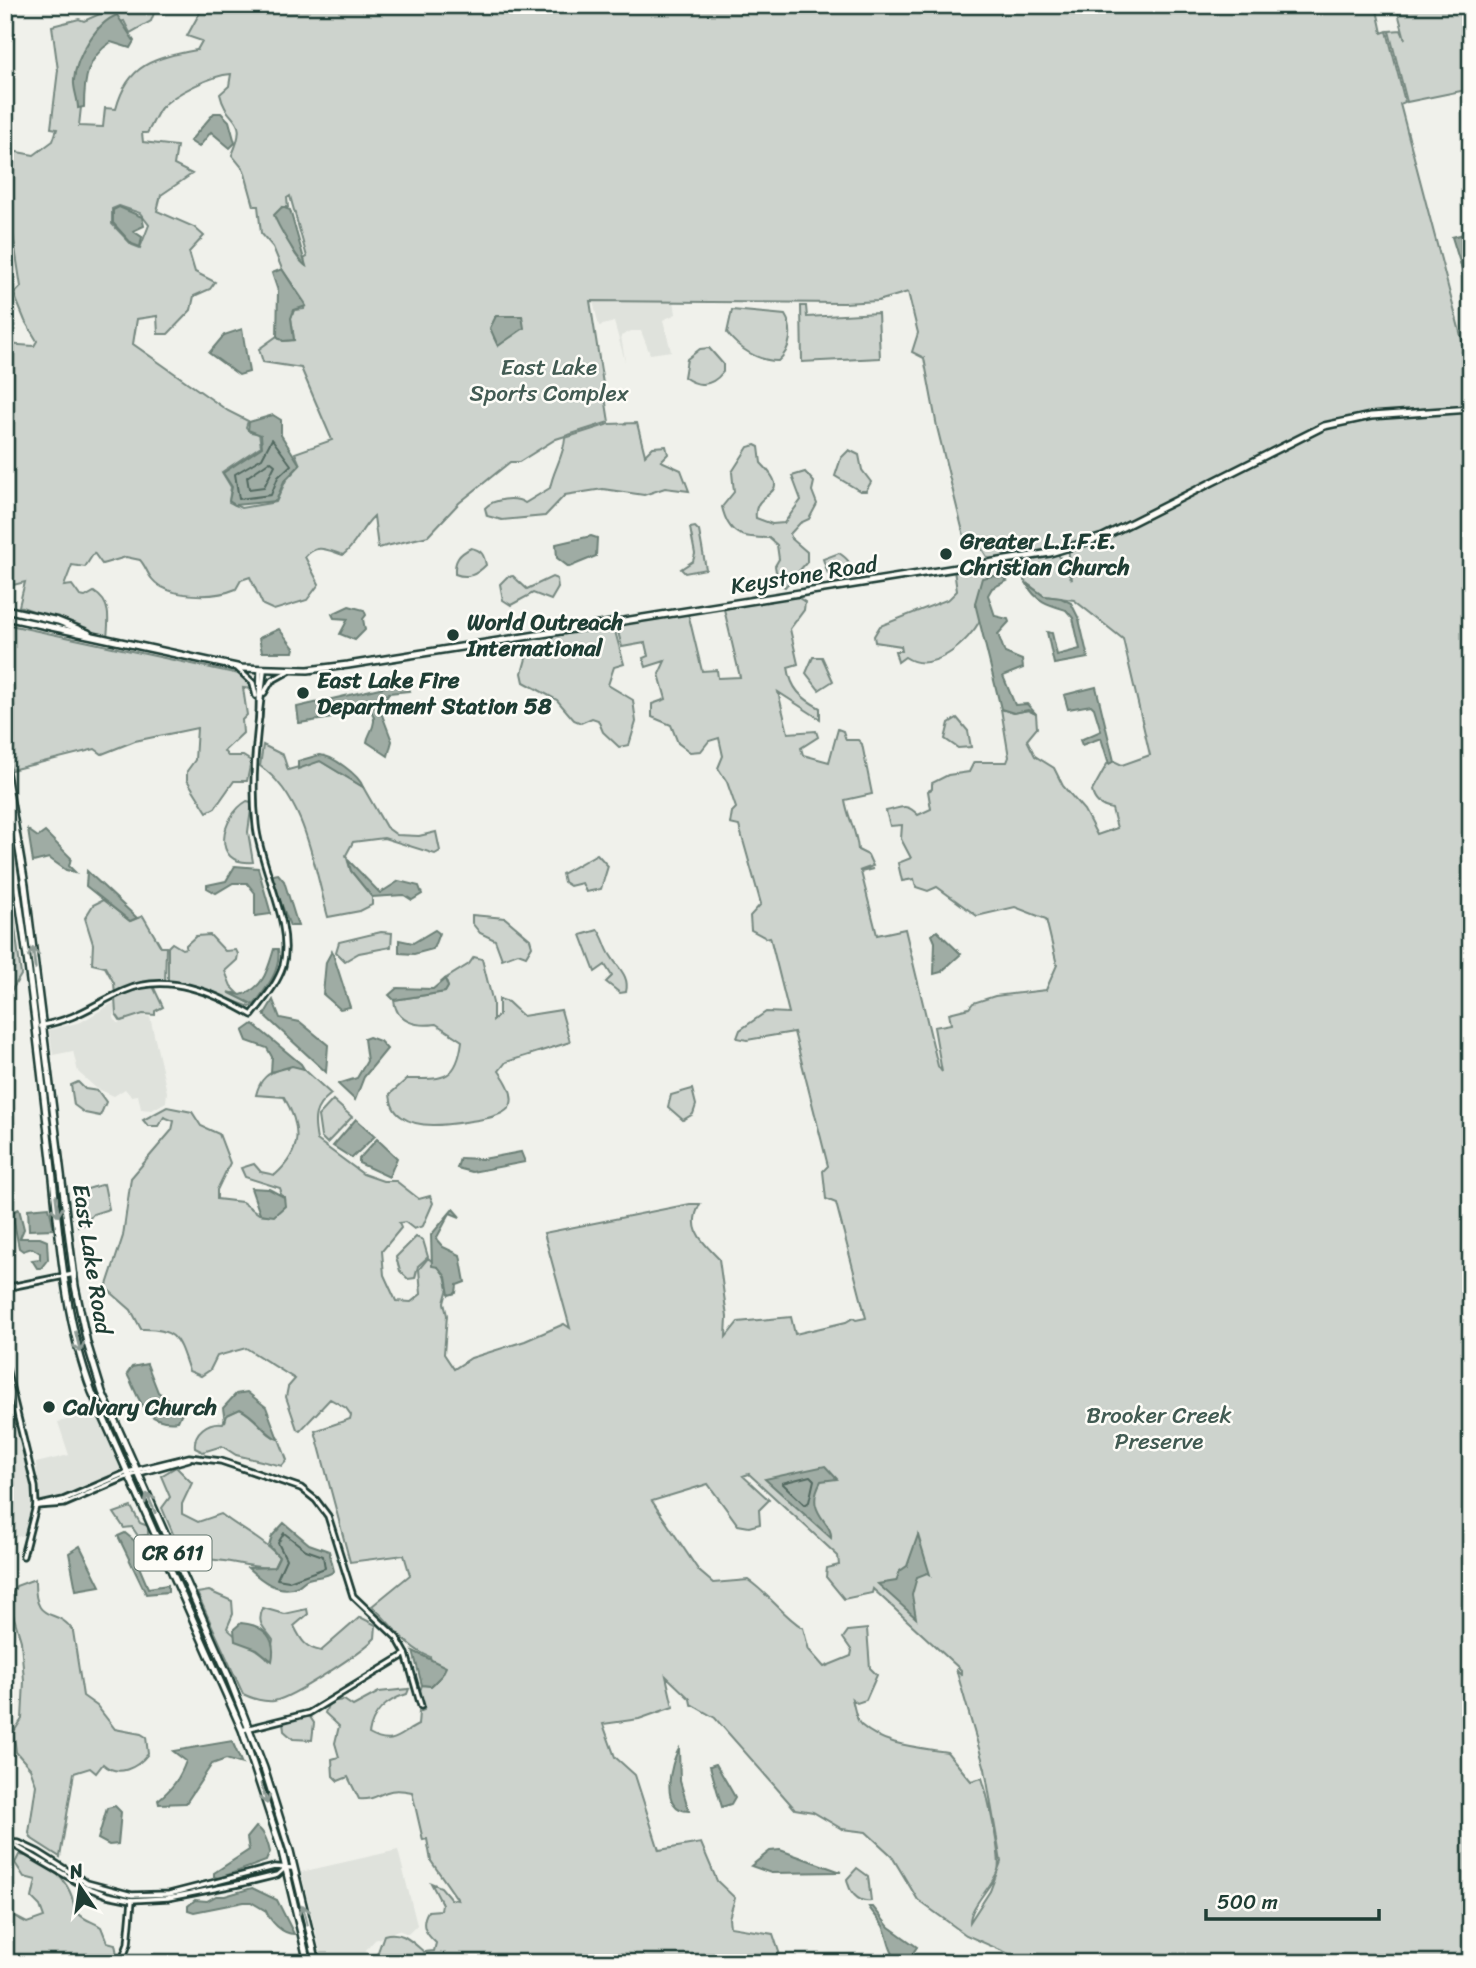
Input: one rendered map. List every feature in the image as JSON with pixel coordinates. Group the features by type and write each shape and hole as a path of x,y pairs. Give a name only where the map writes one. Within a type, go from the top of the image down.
{"main road":[{"name":"Keystone Road","path":"5,617 237,668 290,670 348,664 1050,553 1103,537 1325,426 1371,416 1471,409"},
{"name":"Keystone Road","path":"5,609 47,618 117,642"},
{"path":"5,609 47,618"},
{"name":"East Lake Road","path":"5,767 25,885 82,1325 97,1378 250,1727"},
{"name":"East Lake Road","path":"5,811 65,1275 88,1380 242,1730"},
{"name":"CR 611","path":"250,1727 281,1818 317,1963"},
{"name":"CR 611","path":"242,1730 285,1868 309,1963"}],"street":[{"path":"237,668 253,683 259,718"},
{"path":"257,708 262,670"},
{"path":"35,1027 78,1017 125,990 145,985 185,986 201,990 222,997 252,1015 274,986 282,966 285,944 262,863 256,825 254,788 262,670"},
{"path":"261,701 271,681 290,670"},
{"path":"5,1288 74,1274"},
{"path":"5,1364 33,1466 36,1506 23,1556"},
{"path":"36,1506 63,1500 137,1471 193,1458 221,1461 308,1492 331,1523 353,1596 397,1638 406,1654 421,1706"},
{"path":"242,1730 309,1713 406,1654"},
{"path":"5,1842 86,1887 107,1895 168,1898 277,1875 285,1868"},
{"path":"12,1844 19,1843 38,1852 87,1883 132,1897 169,1894 274,1867 293,1868"},
{"path":"121,1963 128,1944 132,1897"}],"shaded area":[{"path":"674,300 676,314 663,320 671,351 650,354 641,331 631,331 621,336 625,361 614,322 599,326 593,301"},
{"path":"115,1002 114,1018 117,1023 143,1016 150,1017 167,1092 166,1102 152,1110 141,1109 138,1095 131,1096 125,1089 114,1096 96,1088 78,1072 73,1051 53,1055 49,1030 81,1022"},
{"path":"5,1380 33,1489 30,1522 25,1535 5,1539"},
{"path":"100,1412 123,1472 62,1499 40,1502 36,1463 69,1455 58,1422"},
{"path":"398,1850 417,1925 408,1934 398,1930 375,1940 366,1950 365,1963 323,1963 301,1872"}],"green space":[{"name":"Brooker Creek Preserve","path":"120,5 157,5 151,21 130,33 124,21 98,28 77,68 78,107 81,107 79,126 103,127 105,108 116,109 121,94 136,72 156,60 197,50 202,41 187,36 204,5 1376,5 1382,33 1387,31 1405,102 1400,104 1471,374 1471,1963 1019,1963 1014,1956 966,1935 918,1900 891,1855 866,1832 842,1829 813,1812 795,1809 715,1718 691,1704 690,1699 666,1676 673,1707 639,1719 603,1724 615,1757 635,1775 659,1850 701,1843 717,1881 735,1898 729,1918 730,1927 773,1934 779,1952 776,1963 374,1963 384,1935 401,1935 424,1952 434,1951 436,1943 427,1932 424,1921 428,1911 441,1910 442,1904 431,1883 441,1887 451,1899 458,1900 431,1861 427,1839 423,1840 412,1792 393,1790 372,1798 359,1799 348,1777 338,1781 333,1776 332,1759 339,1757 335,1743 339,1726 325,1713 329,1702 344,1700 353,1706 379,1692 409,1689 407,1694 382,1708 373,1720 369,1734 385,1740 396,1738 418,1725 419,1712 424,1710 420,1691 422,1685 431,1686 438,1680 430,1657 406,1642 372,1606 410,1575 404,1555 350,1562 315,1431 350,1419 351,1415 346,1408 330,1399 300,1431 286,1397 288,1387 295,1379 246,1348 217,1356 210,1370 201,1376 189,1371 175,1338 163,1331 141,1329 131,1310 106,1288 123,1236 131,1178 172,1130 174,1121 164,1117 158,1126 148,1126 143,1120 167,1107 192,1112 201,1126 219,1134 230,1163 217,1190 217,1199 242,1202 259,1214 269,1215 280,1188 245,1177 241,1168 254,1164 261,1172 275,1175 290,1157 296,1129 284,1097 256,1095 266,1077 284,1067 288,1069 294,1060 331,1094 316,1114 317,1140 363,1174 383,1181 396,1181 419,1199 430,1196 433,1203 423,1226 414,1229 405,1222 399,1223 401,1228 382,1251 384,1275 396,1301 411,1302 421,1294 419,1269 428,1258 444,1271 448,1288 444,1303 447,1315 444,1354 454,1369 471,1358 525,1341 564,1324 570,1328 544,1233 690,1204 700,1204 695,1221 698,1235 719,1259 727,1317 726,1337 738,1322 791,1317 795,1334 853,1318 866,1318 836,1203 826,1199 823,1171 828,1166 794,1032 747,1040 737,1038 740,1030 766,1012 789,1013 770,937 766,938 751,930 750,916 761,904 739,826 730,824 732,812 736,808 727,782 718,768 723,756 719,738 709,741 701,751 690,752 678,743 671,725 652,717 652,704 666,699 659,674 665,661 646,667 643,658 648,656 645,643 622,647 616,624 688,613 702,671 717,670 718,678 740,677 724,609 794,595 805,602 804,610 790,629 798,664 788,667 798,692 820,708 820,719 778,692 788,733 816,731 818,737 801,748 803,755 829,762 838,729 843,731 846,740 858,740 862,744 872,794 845,800 858,850 868,855 873,866 859,871 873,869 861,872 877,935 905,929 938,1066 942,1072 934,1027 951,1024 949,1013 969,1008 973,1003 995,996 1046,990 1057,965 1046,919 1015,907 977,916 937,887 928,891 916,887 914,879 902,881 898,863 911,858 901,839 902,825 890,826 886,811 907,807 918,815 931,809 928,791 932,789 932,783 948,775 969,772 974,762 1007,762 1009,757 1001,709 1014,713 1028,710 1036,714 1037,728 1027,740 1035,756 1054,768 1063,786 1084,810 1097,835 1117,828 1112,809 1099,803 1092,791 1107,764 1114,761 1122,765 1150,755 1123,639 1074,600 1044,596 1024,581 1023,562 1058,554 1072,580 1068,546 989,560 980,546 965,540 937,427 924,358 912,352 918,333 908,292 878,301 844,303 590,301 609,422 556,439 519,462 510,462 459,503 428,536 378,548 374,516 343,555 322,549 309,553 305,557 319,584 307,600 274,610 263,605 250,577 241,580 236,589 227,592 192,595 159,586 140,560 126,557 102,564 94,553 85,567 72,565 64,586 72,585 80,596 85,597 94,592 100,596 108,617 107,637 19,606 25,582 5,587 5,344 34,346 37,341 14,294 21,287 12,228 5,212 5,150 34,155 53,141 57,129 51,128 58,70 52,26 79,19 84,21","holes":["231,74 229,86 220,94 223,104 238,126 239,133 232,155 244,170 254,206 258,206 261,233 273,247 282,269 305,303 304,309 294,310 291,318 294,340 283,341 277,336 259,349 263,362 301,368 332,440 295,453 300,465 286,480 276,502 241,508 229,502 231,487 222,472 261,446 259,433 250,432 246,427 248,421 228,411 133,344 137,319 157,316 158,334 168,334 191,310 194,296 210,289 215,282 195,272 189,252 204,236 194,227 157,211 161,195 192,174 174,165 177,146 143,142 142,133 147,133 159,111 167,103 204,82","290,196 307,257 304,259 305,265 294,253 288,239 282,207 288,207 287,198","119,206 140,213 149,225 140,248 132,245 112,224 112,209","495,317 522,317 518,330 498,346 494,338","749,1474 838,1556 839,1565 827,1568 826,1577 844,1599 872,1593 873,1589 961,1670 961,1674 956,1669 985,1769 1001,1862 998,1870 999,1863 982,1778 971,1781 947,1752 891,1741 870,1732 859,1723 852,1699 857,1703 866,1700 877,1675 870,1668 867,1629 848,1631 843,1638 852,1651 851,1656 824,1667 809,1650 803,1628 756,1586 748,1580 713,1583 699,1571 652,1501 708,1484 738,1525 749,1527 760,1524 759,1510 769,1500 743,1476","998,1870 990,1891 970,1922 974,1910"]},
{"path":"1396,5 1471,5 1471,89 1407,102 1389,31 1401,30 1405,39"},
{"path":"801,306 806,306 807,317 878,313 880,358 802,362"},
{"path":"732,310 785,315 790,327 790,339 786,351 778,361 756,356 732,339 727,333"},
{"path":"709,348 723,364 723,372 705,384 695,383 684,377 687,359 700,349"},
{"path":"637,423 645,455 653,447 666,446 668,454 661,461 681,470 689,491 665,488 644,495 603,489 565,495 545,516 502,520 487,516 485,508 493,502 510,499 525,503 550,488 565,438 609,424"},
{"path":"748,447 759,447 761,463 775,483 774,488 760,502 756,518 772,524 784,523 801,500 792,476 805,472 814,482 812,491 817,504 809,519 800,523 790,534 807,552 807,562 785,587 778,583 775,566 779,559 777,545 769,538 744,536 733,530 722,507 734,492 732,472"},
{"path":"849,450 859,455 862,470 871,482 866,491 860,491 835,476 841,458"},
{"path":"695,527 699,531 706,569 685,573 681,569 693,561 695,554 690,528"},
{"path":"471,548 482,554 486,565 472,575 455,574 458,558"},
{"path":"839,553 847,559 850,566 850,573 841,579 828,574 823,559"},
{"path":"1011,561 1016,564 1015,574 992,576 975,603 981,619 967,638 948,654 926,662 915,662 905,657 898,662 895,651 902,651 901,646 875,642 874,636 880,626 949,599 957,591 954,570"},
{"path":"513,576 527,589 552,577 557,579 558,588 551,600 533,593 511,605 503,600 500,584 507,577"},
{"path":"5,624 239,674 248,680 252,689 243,688 247,715 242,720 243,733 224,751 228,756 243,756 251,761 247,781 234,781 215,808 207,812 187,780 187,771 195,760 197,728 135,741 102,754 95,749 11,770 5,744"},
{"path":"613,624 624,664 614,667 608,685 633,700 636,722 629,745 619,747 603,732 598,720 592,718 581,723 574,720 557,700 524,682 522,673 527,655 548,646 554,636"},
{"path":"813,657 822,657 833,681 819,690 806,673"},
{"path":"957,718 968,731 971,747 958,748 945,739 949,723"},
{"path":"263,745 283,755 288,770 320,761 363,787 386,827 397,835 419,836 436,832 440,851 435,854 384,838 353,842 346,855 351,871 372,897 372,905 360,911 328,917 298,815 276,780 260,766"},
{"path":"247,801 252,802 248,832 253,862 239,861 230,856 224,839 231,817"},
{"path":"5,849 21,975 5,1001"},
{"path":"597,854 608,866 601,889 586,892 582,883 570,886 564,882 562,874"},
{"path":"103,900 130,921 143,916 161,947 166,947 165,984 144,984 115,995 114,983 105,967 92,964 93,944 85,918 93,905"},
{"path":"472,915 505,918 530,939 532,946 526,956 518,953 502,959 495,940 480,933 472,923"},
{"path":"598,930 625,977 626,992 620,993 606,982 612,976 605,965 595,972 581,935"},
{"path":"381,932 392,933 391,947 359,953 345,961 336,952 339,942"},
{"path":"210,935 225,951 236,950 237,960 225,971 231,986 238,993 231,993 254,1005 250,1007 201,989 168,984 168,947 172,943 182,949 186,948 196,936"},
{"path":"474,957 482,959 493,1003 493,1020 499,1015 499,999 508,1002 523,1016 561,1010 570,1042 506,1062 499,1071 511,1094 511,1102 502,1113 483,1119 445,1124 426,1125 409,1121 395,1110 390,1094 407,1079 438,1078 452,1071 460,1054 462,1041 436,1024 414,1024 403,1018 394,1000 445,992 448,987 445,979 469,964"},
{"path":"153,986 163,1007 155,1011 155,1015 143,1014 121,1021 116,1014 115,998 137,988"},
{"path":"78,1082 85,1089 98,1091 106,1102 100,1116 85,1113 74,1105 71,1085"},
{"path":"692,1089 696,1105 693,1114 683,1120 668,1107 671,1095"},
{"path":"333,1100 352,1117 327,1143 321,1137 318,1116"},
{"path":"104,1184 109,1209 93,1214 84,1225 78,1226 74,1193"},
{"path":"416,1237 423,1240 428,1257 418,1266 415,1278 408,1279 400,1271 396,1257"},
{"path":"240,1409 269,1434 279,1439 287,1460 282,1466 236,1455 222,1446 203,1452 195,1448 196,1437 203,1429 212,1424 223,1423 227,1415"},
{"path":"176,1467 192,1483 182,1504 182,1514 198,1522 221,1514 279,1557 274,1568 204,1559 185,1562 162,1508 170,1497 161,1476"},
{"path":"131,1507 140,1523 148,1526 148,1535 138,1536 132,1527 124,1528 114,1513"},
{"path":"35,1579 38,1604 42,1610 67,1623 73,1631 83,1696 97,1706 115,1729 146,1737 148,1754 127,1770 115,1770 103,1764 96,1773 90,1768 74,1773 60,1857 32,1839 29,1833 36,1785 30,1768 16,1752 13,1733 22,1719 24,1681 21,1641 9,1601 16,1586"},
{"path":"209,1591 232,1601 233,1614 227,1628 269,1660 273,1640 261,1622 263,1608 284,1614 307,1609 308,1614 294,1626 304,1643 316,1650 321,1651 360,1617 376,1625 375,1638 296,1692 274,1701 254,1699 243,1694 197,1593"},
{"path":"301,1716 310,1717 314,1723 312,1740 293,1739 284,1731 283,1721"},
{"path":"19,1855 34,1859 56,1873 67,1886 78,1913 101,1927 107,1942 115,1944 117,1954 106,1959 107,1963 5,1963 5,1917 12,1915 27,1923 44,1917 40,1906 32,1898 36,1880 24,1877 15,1863"},
{"path":"857,1868 868,1876 871,1901 858,1898 850,1888 847,1879"}],"water":[{"path":"117,15 134,41 130,48 111,42 97,55 86,78 84,107 78,108 74,83 83,51 102,25"},
{"path":"214,113 221,113 229,121 235,143 230,148 211,132 199,147 190,141"},
{"path":"119,207 142,217 144,226 133,231 142,237 140,247 132,244 113,223 113,210"},
{"path":"282,207 290,210 306,266 293,250 274,215"},
{"path":"1471,232 1471,298 1452,237"},
{"path":"282,269 306,306 294,310 291,318 294,340 283,341 277,336 278,291 272,273"},
{"path":"496,316 522,316 524,328 498,346 490,328"},
{"path":"242,329 249,372 239,375 209,353 224,335"},
{"path":"273,415 281,420 281,435 300,465 284,481 276,501 235,505 229,501 232,487 223,473 262,447 261,435 248,430 249,422"},
{"path":"591,536 597,538 596,556 569,567 557,558 556,544"},
{"path":"1003,577 1007,581 992,588 988,595 995,616 1008,619 1009,622 998,634 1005,653 1022,660 1023,668 1003,676 1015,705 1027,704 1036,714 1028,710 1014,713 1001,709 975,603 982,578"},
{"path":"1027,584 1044,596 1061,598 1071,603 1079,619 1088,658 1054,664 1047,632 1052,633 1057,655 1080,649 1073,618 1066,610 1038,598"},
{"path":"349,606 364,610 366,615 363,619 365,630 355,640 340,634 348,619 334,618 332,614"},
{"path":"279,629 294,648 293,652 262,652 259,638"},
{"path":"406,682 410,691 389,693 379,707 392,741 388,756 367,742 374,721 371,711 360,703 350,703 332,718 299,723 297,707"},
{"path":"1096,687 1114,761 1109,764 1101,738 1082,745 1080,740 1101,731 1094,708 1091,705 1068,709 1064,695"},
{"path":"319,755 344,766 363,787 320,761 298,769 298,761"},
{"path":"28,830 38,837 45,832 71,858 69,866 75,872 66,870 49,858 33,862"},
{"path":"348,860 380,893 399,881 419,886 422,894 412,900 404,895 372,897 351,871"},
{"path":"235,866 258,868 271,914 255,916 255,893 247,883 233,883 216,893 207,888 207,885 226,881"},
{"path":"87,871 137,918 130,921 86,886"},
{"path":"278,874 284,881 298,926 290,926 273,882 273,875"},
{"path":"435,930 439,933 433,949 414,954 399,953 399,940 413,943"},
{"path":"937,931 961,954 941,972 934,974 935,942 932,935"},
{"path":"274,949 278,949 279,957 275,972 254,1005 228,992 241,995 255,988 264,977"},
{"path":"332,951 350,1007 340,1009 323,994 326,962"},
{"path":"445,979 448,987 445,992 394,1000 389,995 397,988 433,989"},
{"path":"273,1000 280,1018 300,1022 328,1045 326,1072 264,1015"},
{"path":"253,1024 304,1069 292,1066 271,1072 272,1057 267,1048 247,1041 243,1031"},
{"path":"369,1037 380,1041 387,1049 364,1077 355,1100 338,1084 357,1078 367,1061 364,1039"},
{"path":"356,1119 375,1136 352,1158 333,1146"},
{"path":"377,1139 397,1158 389,1177 359,1163 359,1159"},
{"path":"521,1152 525,1162 472,1172 457,1168 460,1158 483,1159"},
{"path":"251,1188 269,1189 284,1197 285,1206 274,1216 260,1214"},
{"path":"49,1207 54,1229 29,1230 28,1209"},
{"path":"19,1209 24,1229 20,1238 40,1238 47,1241 48,1259 41,1268 37,1268 32,1260 40,1259 40,1253 32,1248 23,1251 19,1248 12,1212"},
{"path":"453,1209 460,1217 450,1213 436,1239 443,1247 460,1255 465,1282 457,1285 456,1293 449,1295 446,1277 438,1267 432,1266 431,1235"},
{"path":"147,1364 158,1392 183,1410 178,1421 157,1419 139,1400 127,1374 132,1367"},
{"path":"247,1392 266,1407 278,1439 240,1409 227,1415 225,1422 223,1408 236,1394"},
{"path":"825,1466 837,1479 821,1481 815,1501 831,1538 765,1479"},
{"path":"284,1523 309,1544 329,1551 334,1571 284,1589 265,1581 248,1568 274,1567 279,1557 269,1546 272,1536"},
{"path":"125,1533 141,1546 149,1542 156,1557 143,1556 137,1562 148,1588 168,1585 168,1592 146,1594 118,1536"},
{"path":"918,1535 930,1575 927,1573 917,1577 912,1595 916,1618 878,1584 896,1581 900,1571 907,1566"},
{"path":"80,1546 100,1586 76,1590 69,1553"},
{"path":"241,1623 249,1624 267,1634 272,1646 272,1661 257,1649 235,1641 234,1629"},
{"path":"413,1651 446,1667 431,1686 422,1685"},
{"path":"232,1741 242,1764 226,1759 212,1764 186,1803 159,1804 158,1800 175,1783 186,1761 173,1751"},
{"path":"679,1749 680,1781 689,1811 680,1809 670,1795 670,1775"},
{"path":"716,1764 735,1797 731,1804 722,1807 710,1766"},
{"path":"115,1806 121,1812 118,1844 109,1845 98,1839 107,1808"},
{"path":"256,1827 268,1845 270,1852 266,1861 219,1878 214,1877 214,1873 249,1850 247,1838"},
{"path":"780,1850 841,1872 771,1873 751,1866 770,1851"},
{"path":"252,1888 277,1900 294,1934 281,1929 273,1923 266,1911 251,1902 194,1912 188,1910 188,1906 195,1900 207,1901 216,1896"},
{"path":"869,1907 873,1907 889,1927 917,1947 906,1963 896,1958 883,1926"}],"place":[{"name":"Greater L.I.F.E. Christian Church","path":"946,554"},
{"name":"World Outreach International","path":"453,635"},
{"name":"East Lake Fire Department Station 58","path":"303,693"},
{"name":"Calvary Church","path":"49,1407"}],"park label":[{"name":"East Lake Sports Complex","path":"549,380"}]}
